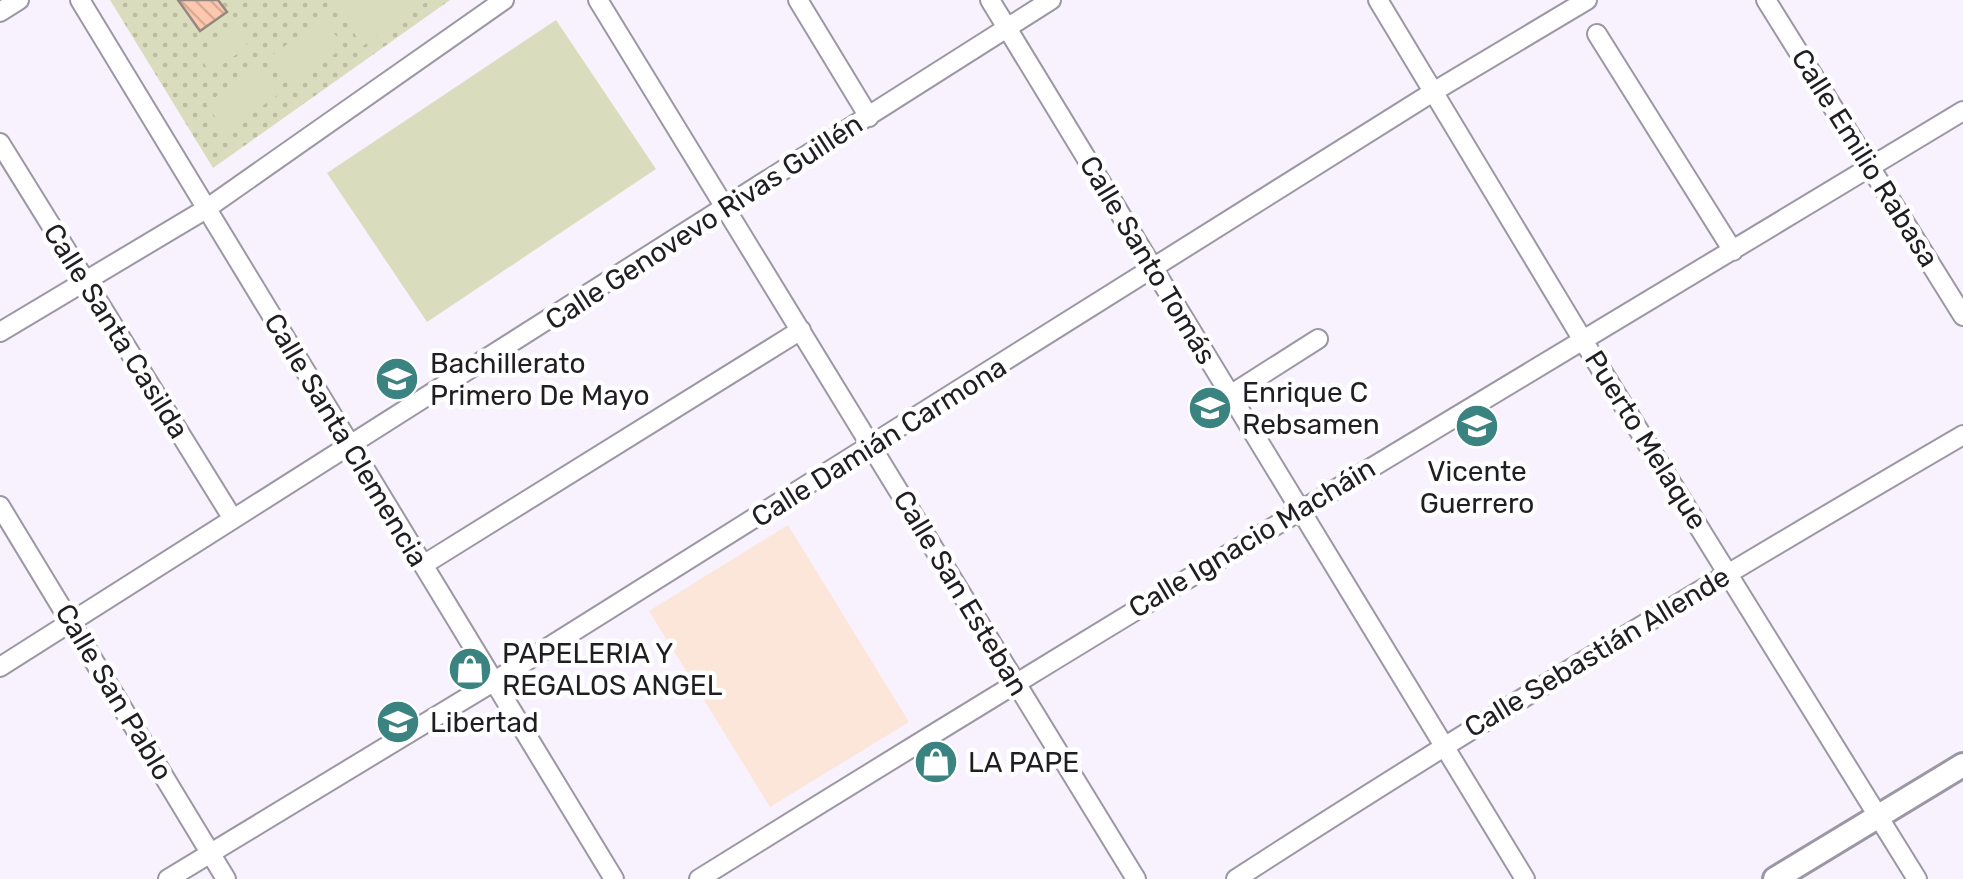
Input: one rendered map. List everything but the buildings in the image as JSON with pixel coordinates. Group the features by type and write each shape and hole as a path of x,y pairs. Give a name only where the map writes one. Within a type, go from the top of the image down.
{"street":[{"path":"0,12 19,0"},
{"name":"Calle Santa Clemencia","path":"80,0 614,879"},
{"path":"0,332 206,209 504,0"},
{"name":"Calle San Esteban","path":"598,0 1136,879"},
{"path":"798,0 869,117"},
{"name":"Calle Santo Tomás","path":"990,0 1525,879"},
{"name":"Calle Genovevo Rivas Guillén","path":"0,667 1051,0"},
{"name":"Puerto Melaque","path":"1378,0 1584,342 1917,879"},
{"name":"Calle Damián Carmona","path":"168,879 493,682 1433,92 1587,0"},
{"name":"Calle Emilio Rabasa","path":"1766,0 1963,316"},
{"path":"1597,34 1732,251"},
{"name":"Calle Ignacio Macháin","path":"699,879 1300,508 1584,342 1963,111"},
{"name":"Calle Santa Casilda","path":"0,144 233,519"},
{"path":"422,565 801,330"},
{"path":"1230,395 1318,339"},
{"name":"Calle Sebastián Allende","path":"1236,879 1443,745 1729,571 1963,435"},
{"name":"Calle San Pablo","path":"0,506 226,879"},
{"path":"1774,879 1963,764"}],"shaded area":[{"path":"788,525 909,722 770,807 649,611"}],"green space":[{"path":"110,0 450,0 213,168"},
{"path":"331,0 429,0 363,46"},
{"path":"323,18 344,47 292,85 271,56"},
{"path":"556,20 656,169 427,322 327,173"},
{"path":"234,27 248,46 211,73 197,54"},
{"path":"258,66 279,94 226,132 206,104"}],"place":[{"name":"Bachillerato Primero De Mayo","path":"397,379"},
{"name":"Enrique C Rebsamen","path":"1210,408"},
{"name":"Vicente Guerrero","path":"1477,426"},
{"name":"PAPELERIA Y REGALOS ANGEL","path":"470,669"},
{"name":"Libertad","path":"398,722"},
{"name":"LA PAPE","path":"936,762"}]}
